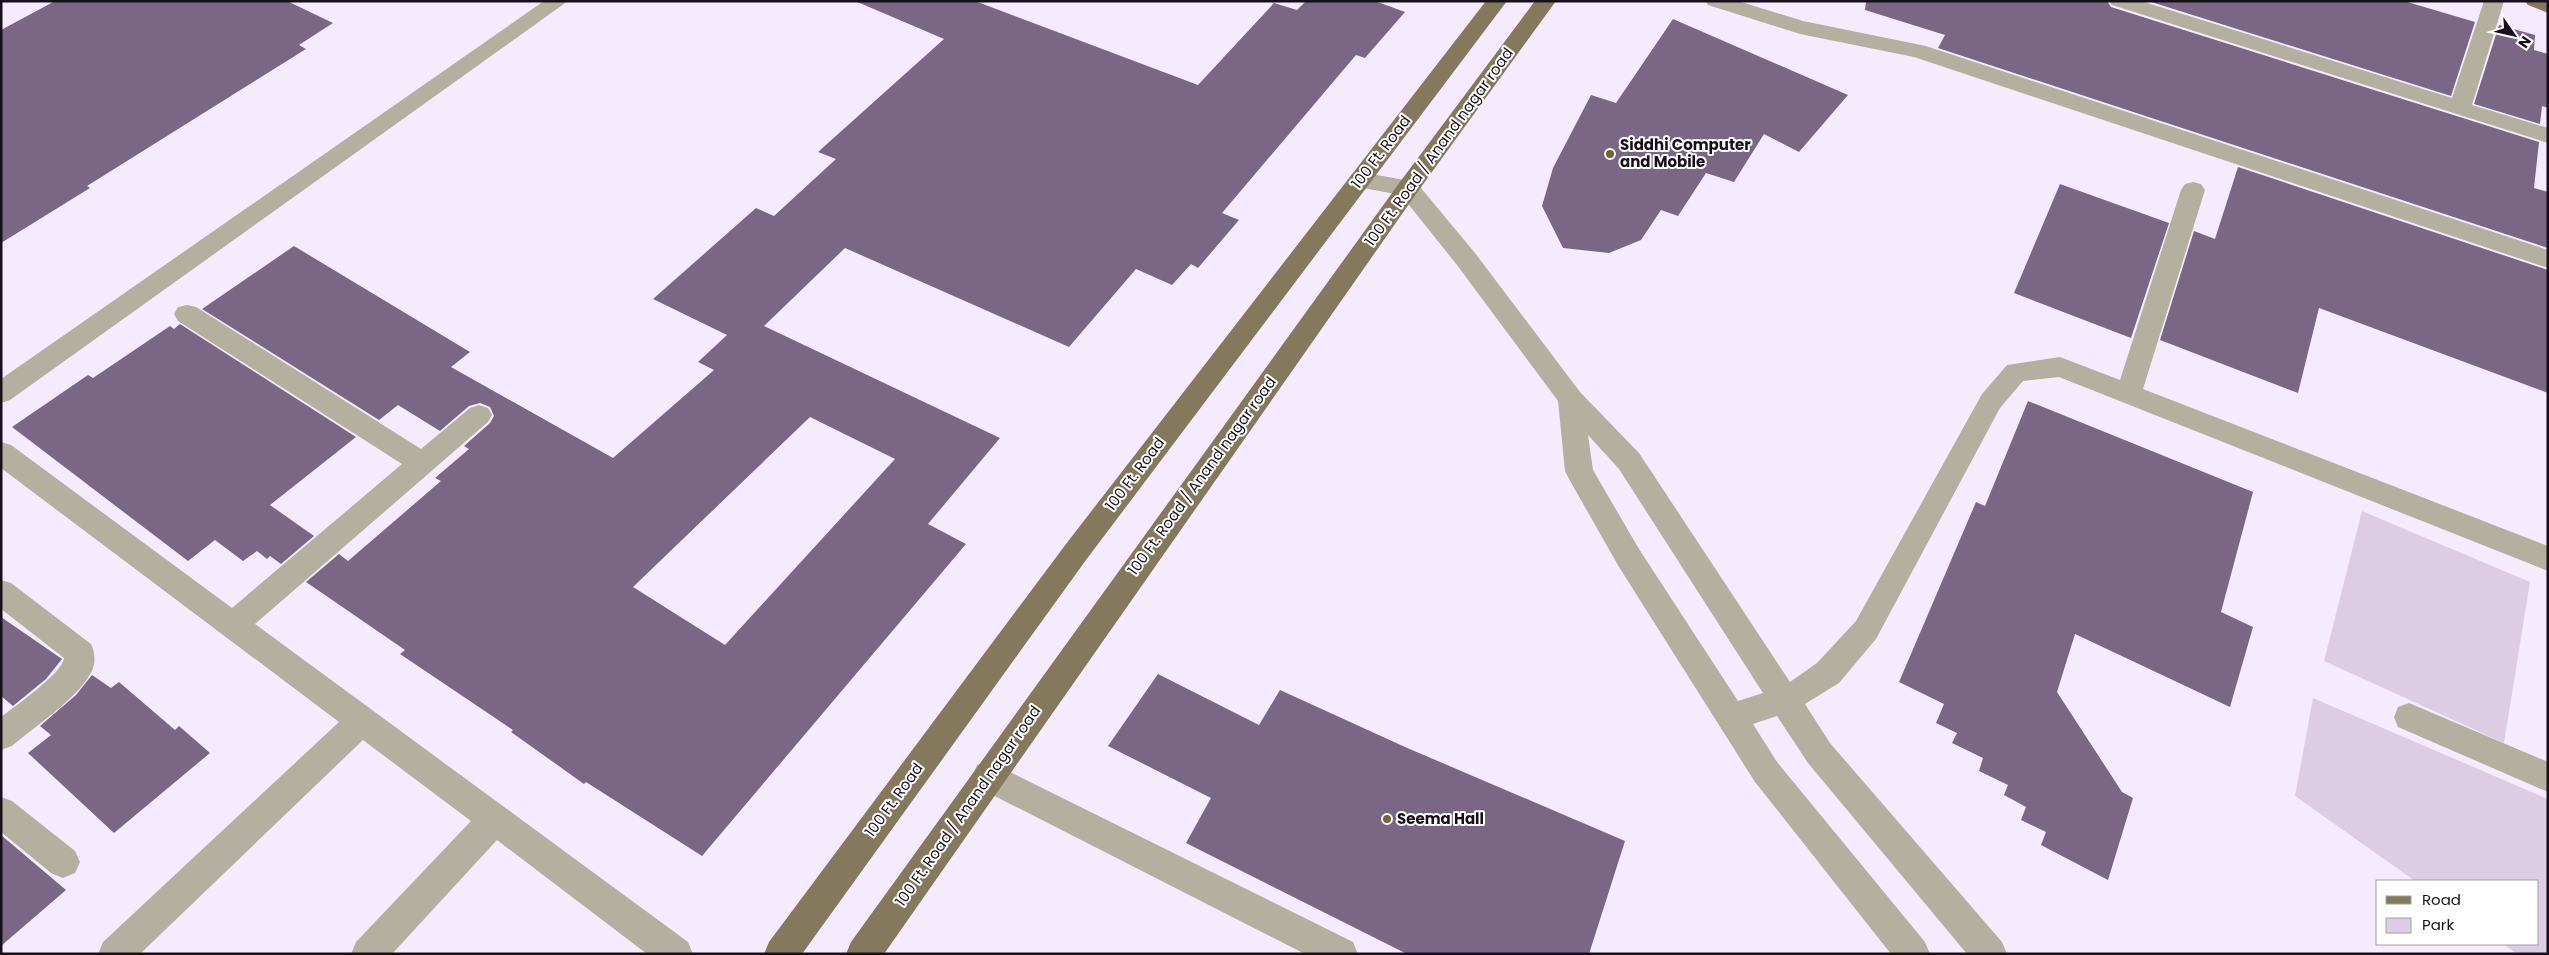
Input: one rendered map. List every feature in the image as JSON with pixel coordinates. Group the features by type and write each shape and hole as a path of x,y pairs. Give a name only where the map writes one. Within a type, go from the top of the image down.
{"main road":[{"name":"100 Ft. Road","path":"781,954 1070,560 1497,1"},
{"name":"100 Ft. Road / Anand nagar road","path":"863,954 1408,188 1546,1"},
{"path":"2535,1 2548,7"}],"street":[{"path":"1,393 558,1"},
{"path":"1715,1 1800,27 1918,52 2548,259"},
{"path":"2119,1 2548,136"},
{"path":"2460,108 2494,1"},
{"path":"1360,180 1408,188 1466,258 1572,399 1629,462 1819,753 1990,954"},
{"path":"2129,393 2193,190"},
{"path":"188,314 422,463"},
{"path":"1731,717 1783,700 1828,673 1866,630 1992,401 2016,372 2060,367 2548,559"},
{"path":"1572,399 1579,471 1629,558 1766,772 1913,954"},
{"path":"233,625 479,414"},
{"path":"1,453 676,954"},
{"path":"1,592 80,653 78,668 66,682 1,736"},
{"path":"2409,717 2548,777"},
{"path":"115,954 362,721"},
{"path":"988,776 1341,954"},
{"path":"1,812 63,862"},
{"path":"368,954 494,819"}],"green space":[{"path":"2362,511 2530,582 2504,743 2324,661"},
{"path":"2313,698 2548,799 2548,954 2517,954 2504,945 2539,945 2539,880 2414,880 2295,796"}],"building":[{"path":"55,1 287,1 333,23 299,45 306,49 87,186 90,188 1,243 1,30"},
{"path":"855,1 975,1 1198,85 1274,3 1297,10 1306,1 1375,1 1405,12 1365,58 1356,55 1222,213 1239,220 1198,268 1191,264 1172,285 1136,269 1069,347 845,248 764,326 1000,438 928,524 966,544 702,856 586,782 584,784 511,732 513,730 400,654 405,650 306,582 339,554 348,561 441,481 435,478 469,449 464,446 490,423 494,416 490,407 480,403 469,406 440,431 398,405 379,420 202,309 294,246 470,352 451,367 613,458 714,370 698,362 727,335 653,299 756,208 774,216 836,159 818,152 944,39","holes":["810,417 895,459 725,645 633,587"]},
{"path":"1866,1 2107,1 2111,7 2539,142 2534,188 2548,192 2548,248 1938,48 1945,35 1865,10"},
{"path":"2148,1 2404,1 2475,22 2451,96"},
{"path":"1673,19 1848,95 1799,152 1764,134 1734,182 1706,173 1678,216 1661,210 1641,240 1609,253 1563,248 1542,206 1553,168 1591,95 1616,103"},
{"path":"2499,25 2535,35 2534,50 2548,54 2548,108 2542,106 2540,124 2474,104"},
{"path":"2238,167 2548,270 2548,393 2319,308 2298,393 2160,340 2194,231 2215,239"},
{"path":"2060,184 2169,223 2131,338 2014,293"},
{"path":"180,324 356,437 270,505 314,536 281,564 270,556 267,559 257,551 243,561 215,540 188,561 12,427 88,375 93,378 170,326 174,329"},
{"path":"2028,401 2253,492 2221,612 2253,627 2230,707 2075,634 2057,692 2122,792 2133,798 2108,880 2041,845 2046,832 2021,820 2026,807 2004,795 2008,785 1979,771 1983,758 1952,743 1957,733 1936,723 1944,704 1899,682 1976,502 1985,506"},
{"path":"1,617 62,659 46,679 13,706 1,696"},
{"name":"Seema Hall","path":"1158,674 1259,725 1280,690 1405,747 1625,841 1589,954 1407,954 1186,843 1211,798 1108,746"},
{"path":"92,675 111,688 119,682 175,730 179,726 210,753 114,833 28,753 51,735 40,726 76,695"},
{"path":"1,835 66,890 1,946"}],"place":[{"name":"Siddhi Computer and Mobile","path":"1610,154"},
{"name":"Seema Hall","path":"1387,819"}]}
